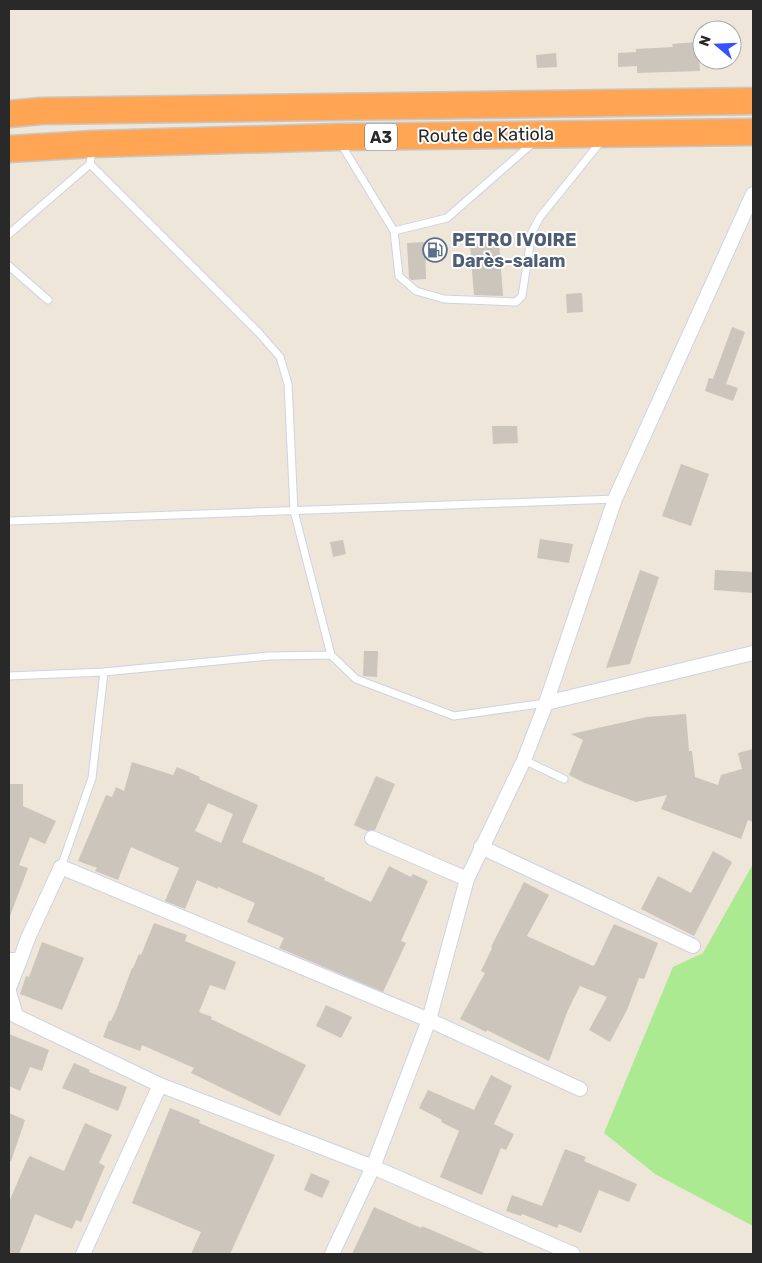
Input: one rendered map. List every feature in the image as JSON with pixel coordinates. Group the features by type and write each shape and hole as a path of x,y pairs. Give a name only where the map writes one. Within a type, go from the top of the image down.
{"highway":[{"name":"Route de Katiola","path":"9,114 41,111 753,101"},
{"name":"Route de Katiola","path":"9,149 92,154 337,137 753,132"}],"street":[{"path":"332,1254 373,1167 430,1020 467,879 524,760 546,703 615,498 753,194"},
{"path":"546,703 753,653"},
{"path":"372,838 467,879"},
{"path":"481,847 693,946"},
{"path":"573,1254 373,1167 160,1085 16,1016 9,990 15,960 28,938 61,866 430,1020 580,1089"},
{"path":"83,1254 160,1085"}],"lane":[{"path":"337,137 394,231 399,276 416,291 444,299 516,302 522,296 532,232 540,217 608,133"},
{"path":"394,231 447,218 541,135"},
{"path":"9,234 92,154 280,357 288,384 294,510 331,655 356,679 454,716 546,703"},
{"path":"9,266 48,300"},
{"path":"9,521 615,498"},
{"path":"9,676 104,672 269,656 331,655"},
{"path":"61,866 92,778 104,672"},
{"path":"524,760 564,779"}],"green space":[{"path":"753,864 753,1226 655,1174 604,1133 673,967 703,953"}],"building":[{"path":"692,42 692,70 700,71 637,73 637,66 618,67 618,53 636,52 636,49 673,47 672,44"},
{"path":"556,53 557,67 537,68 536,55"},
{"path":"425,242 426,279 411,280 409,278 407,243"},
{"path":"499,242 503,296 474,295 470,245"},
{"path":"582,293 583,312 567,313 566,294"},
{"path":"732,327 745,332 726,384 738,388 733,401 705,391 709,378 713,379"},
{"path":"492,426 517,426 518,443 493,444"},
{"path":"681,464 709,474 691,526 662,516"},
{"path":"540,539 573,544 569,563 537,558"},
{"path":"343,540 346,554 333,557 330,542"},
{"path":"640,570 659,577 630,664 606,668"},
{"path":"715,570 753,572 753,593 714,590"},
{"path":"364,651 378,651 377,677 363,676"},
{"path":"686,714 689,751 692,751 695,777 718,785 721,775 742,769 738,753 753,749 753,822 748,820 741,839 661,809 667,795 636,802 569,775 583,740 571,734 647,717"},
{"path":"132,762 173,775 177,767 200,777 199,779 258,805 242,842 325,878 324,880 371,902 389,866 411,877 413,874 428,881 401,941 406,943 383,992 279,948 284,938 247,922 255,903 218,887 218,889 197,880 185,909 165,901 179,868 131,847 118,880 95,871 97,868 78,861 106,795 112,797 116,787 124,791","holes":["208,803 233,814 221,843 195,831"]},
{"path":"376,776 395,784 375,830 367,831 354,825"},
{"path":"9,784 23,784 23,806 56,821 45,844 30,837 19,865 28,868 10,916"},
{"path":"713,851 732,862 694,936 641,909 658,876 691,893"},
{"path":"524,882 549,895 527,936 593,966 614,924 658,943 644,979 639,978 627,1010 610,1042 589,1030 607,997 580,986 568,1010 549,1061 487,1030 486,1032 460,1019 485,973 481,971 491,947"},
{"path":"154,923 187,935 185,941 236,962 225,990 210,985 199,1012 306,1065 280,1116 191,1073 194,1068 142,1045 140,1051 103,1037 109,1021 111,1021 117,1008 132,968 139,954 141,955"},
{"path":"42,942 84,958 62,1010 20,994 26,976 29,977"},
{"path":"326,1005 352,1017 341,1038 316,1026"},
{"path":"9,1034 49,1050 42,1071 30,1067 20,1091 9,1086"},
{"path":"74,1063 90,1070 89,1072 127,1087 118,1111 62,1088"},
{"path":"491,1075 512,1086 494,1124 514,1134 506,1150 501,1148 482,1195 440,1177 459,1131 419,1108 428,1090 474,1110"},
{"path":"170,1108 200,1120 199,1123 275,1155 230,1254 191,1254 201,1232 132,1203"},
{"path":"9,1113 25,1120 11,1161 9,1161"},
{"path":"85,1123 112,1135 99,1163 105,1166 81,1222 76,1220 72,1229 35,1214 19,1254 9,1254 9,1202 27,1160 30,1156 64,1171"},
{"path":"565,1149 586,1157 584,1161 637,1184 629,1202 599,1190 581,1233 559,1224 557,1228 522,1214 521,1216 506,1211 512,1195 542,1206"},
{"path":"311,1173 330,1181 322,1198 304,1190"},
{"path":"374,1207 421,1228 422,1226 487,1254 352,1254"}],"place":[{"name":"PETRO IVOIRE Darès-salam","path":"435,250"}]}
